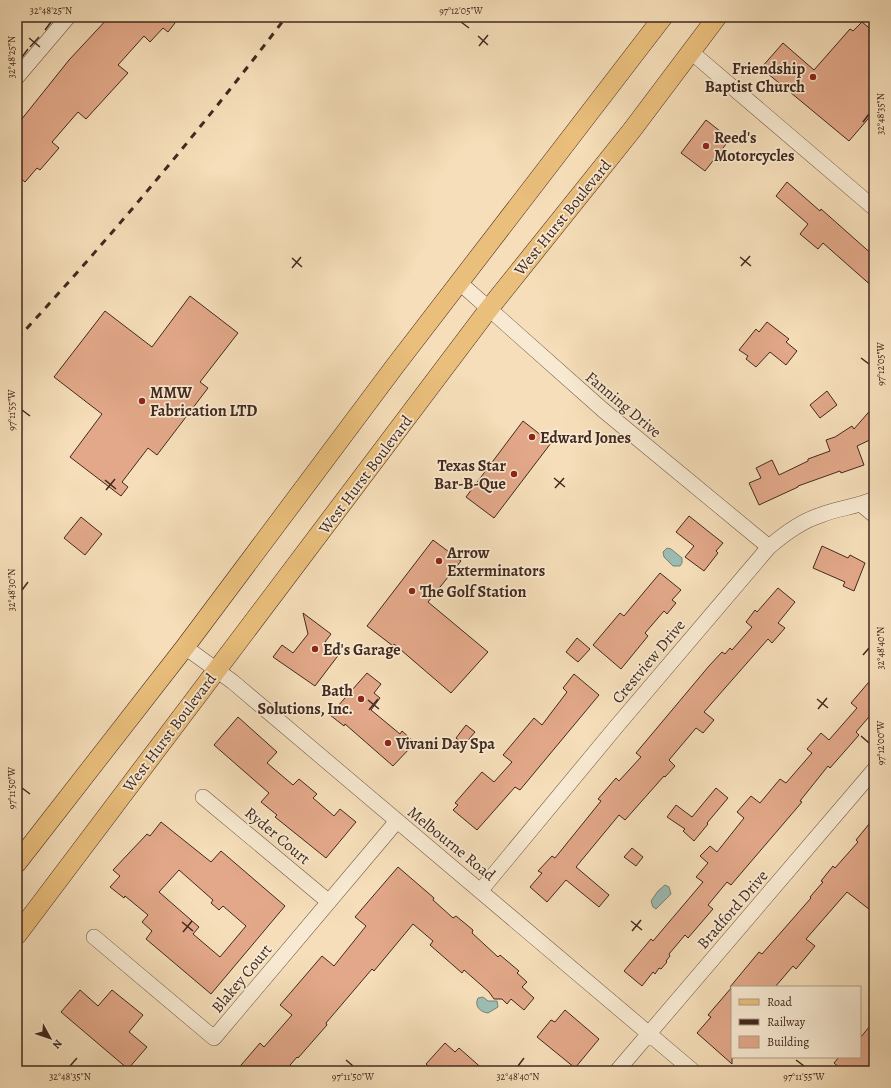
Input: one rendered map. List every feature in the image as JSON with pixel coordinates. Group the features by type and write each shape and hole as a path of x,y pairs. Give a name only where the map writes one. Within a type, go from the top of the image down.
{"main road":[{"path":"17,863 185,647 395,366 663,17"},
{"name":"West Hurst Boulevard","path":"17,935 488,310 632,130 717,17"}],"street":[{"path":"17,77 68,17"},
{"path":"690,51 874,208"},
{"name":"Fanning Drive","path":"460,283 488,310 603,410 769,547"},
{"path":"868,502 874,515"},
{"name":"Crestview Drive","path":"481,890 616,727 769,547 784,534 821,514 868,502"},
{"name":"Melbourne Road","path":"185,647 233,682 481,890 693,1071"},
{"name":"Bradford Drive","path":"617,1071 874,770"},
{"name":"Ryder Court","path":"203,797 329,902"},
{"name":"Blakey Court","path":"94,937 214,1038 397,821"}],"water":[{"path":"667,548 671,549 682,558 682,563 680,566 673,566 664,557 663,552"},
{"path":"665,885 669,887 671,894 656,909 653,907 651,901 658,891"},
{"path":"483,997 488,1001 497,1001 498,1007 488,1013 480,1010 477,1006 477,1001 478,998"}],"building":[{"path":"109,17 173,17 171,19 175,23 168,32 163,28 150,42 144,36 118,65 128,73 86,119 78,112 52,142 59,148 40,170 37,168 25,182 17,175 17,125 69,60"},
{"name":"Friendship Baptist Church","path":"862,22 874,32 874,54 869,60 874,65 874,112 849,141 761,68 783,43 814,70 850,29 853,31"},
{"name":"Reed's Motorcycles","path":"706,120 730,139 705,171 681,153"},
{"path":"787,182 820,211 821,209 874,256 874,288 823,243 818,249 800,234 808,224 776,196"},
{"name":"MMW Fabrication LTD","path":"190,296 238,333 200,382 208,388 157,455 148,448 122,482 128,487 121,496 70,457 102,414 54,377 105,311 152,347"},
{"path":"767,322 789,339 786,342 797,351 786,365 770,352 756,367 746,359 748,356 739,350 756,329 759,332"},
{"path":"827,391 837,405 820,418 810,405"},
{"path":"874,406 874,438 857,446 864,465 841,473 840,471 798,486 759,505 749,483 761,478 756,468 772,460 779,475 808,461 808,459 830,451 826,440 835,437 852,426 854,429"},
{"path":"523,421 551,443 494,518 466,497"},
{"path":"689,516 723,543 716,551 718,553 704,571 685,557 694,546 676,532"},
{"path":"81,517 102,534 85,555 64,538"},
{"path":"433,540 461,561 428,602 488,652 451,693 394,644 393,646 367,626"},
{"path":"822,546 848,558 850,555 865,563 854,591 843,586 845,582 813,568"},
{"path":"660,573 681,590 672,600 676,603 667,614 664,611 645,633 648,636 621,669 593,645 620,613 624,616"},
{"path":"778,588 795,602 778,623 785,628 772,643 768,639 704,712 714,720 703,733 696,728 669,760 675,766 665,777 664,776 625,820 619,815 576,867 609,895 599,907 566,880 547,902 530,887 542,873 538,871 552,856 555,858 601,801 598,799 616,778 619,781 641,757 636,753 709,666 722,652 725,654 730,648 732,650 752,627 746,622 755,610 757,612"},
{"name":"Ed's Garage","path":"303,613 331,634 325,642 340,653 315,686 273,657 282,645 293,653 308,634"},
{"path":"577,638 590,649 578,662 566,652"},
{"path":"367,673 381,684 374,693 380,698 371,710 400,734 402,731 412,740 407,746 410,748 393,766 345,724 344,726 330,715"},
{"path":"574,674 599,695 520,790 515,787 477,830 453,810 458,805 455,803 482,772 494,782 512,762 503,755 534,718 542,725 567,692 563,688"},
{"path":"874,676 874,711 856,732 859,735 830,768 828,766 800,801 802,802 731,885 727,882 708,905 713,909 688,938 685,935 669,954 670,956 666,961 667,962 661,969 659,968 655,974 653,972 642,986 624,971 651,939 653,941 703,882 696,877 708,863 700,856 710,846 717,852 744,818 737,812 751,796 760,803 780,779 786,783 812,753 807,749 821,733 829,740 857,708 851,703"},
{"path":"238,717 277,752 267,763 293,785 299,779 317,794 313,798 334,816 340,809 356,822 326,858 275,817 277,815 261,802 269,793 214,745"},
{"path":"466,725 475,732 464,745 456,738"},
{"path":"716,788 728,798 694,841 683,831 685,829 667,817 676,805 692,817"},
{"path":"874,818 874,913 847,892 806,939 815,946 796,969 793,966 776,986 730,987 759,952 762,954 811,898 810,897 823,882 821,881 833,866 835,868 858,842 856,840"},
{"path":"161,822 211,862 221,851 285,906 211,994 146,939 152,931 142,922 148,915 125,896 124,898 110,887 120,876 113,870 147,834 150,836","holes":["179,870 213,900 211,903 219,910 223,906 246,926 220,957 193,934 199,927 159,892"]},
{"path":"632,848 643,857 636,866 624,857"},
{"path":"398,867 434,898 433,900 453,918 456,916 473,930 472,933 498,957 500,955 519,971 517,973 527,982 522,987 534,998 524,1010 511,999 507,1004 502,999 494,999 489,992 464,970 462,973 430,945 433,941 413,924 374,971 372,969 326,1023 327,1025 285,1071 236,1071 260,1043 264,1047 292,1015 280,1005 322,956 334,966 366,926 355,917"},
{"path":"731,988 732,1064 697,1033 711,1017 708,1015"},
{"path":"80,990 98,1006 112,990 143,1015 129,1032 147,1047 128,1069 61,1012"},
{"path":"565,1010 599,1039 575,1068 537,1037 551,1020 555,1022"},
{"path":"874,1021 874,1066 870,1071 843,1071 834,1063 838,1058 861,1058 861,1037"},
{"path":"445,1043 455,1052 459,1048 485,1071 434,1071 426,1064"}],"railway":[{"path":"17,339 87,261 189,141 286,17"}],"place":[{"name":"Friendship Baptist Church","path":"813,77"},
{"name":"Reed's Motorcycles","path":"706,146"},
{"name":"MMW Fabrication LTD","path":"142,401"},
{"name":"Edward Jones","path":"532,437"},
{"name":"Texas Star Bar-B-Que","path":"514,474"},
{"name":"Arrow Exterminators","path":"439,561"},
{"name":"The Golf Station","path":"412,591"},
{"name":"Ed's Garage","path":"315,649"},
{"name":"Bath Solutions, Inc.","path":"361,699"},
{"name":"Vivani Day Spa","path":"388,743"}]}
